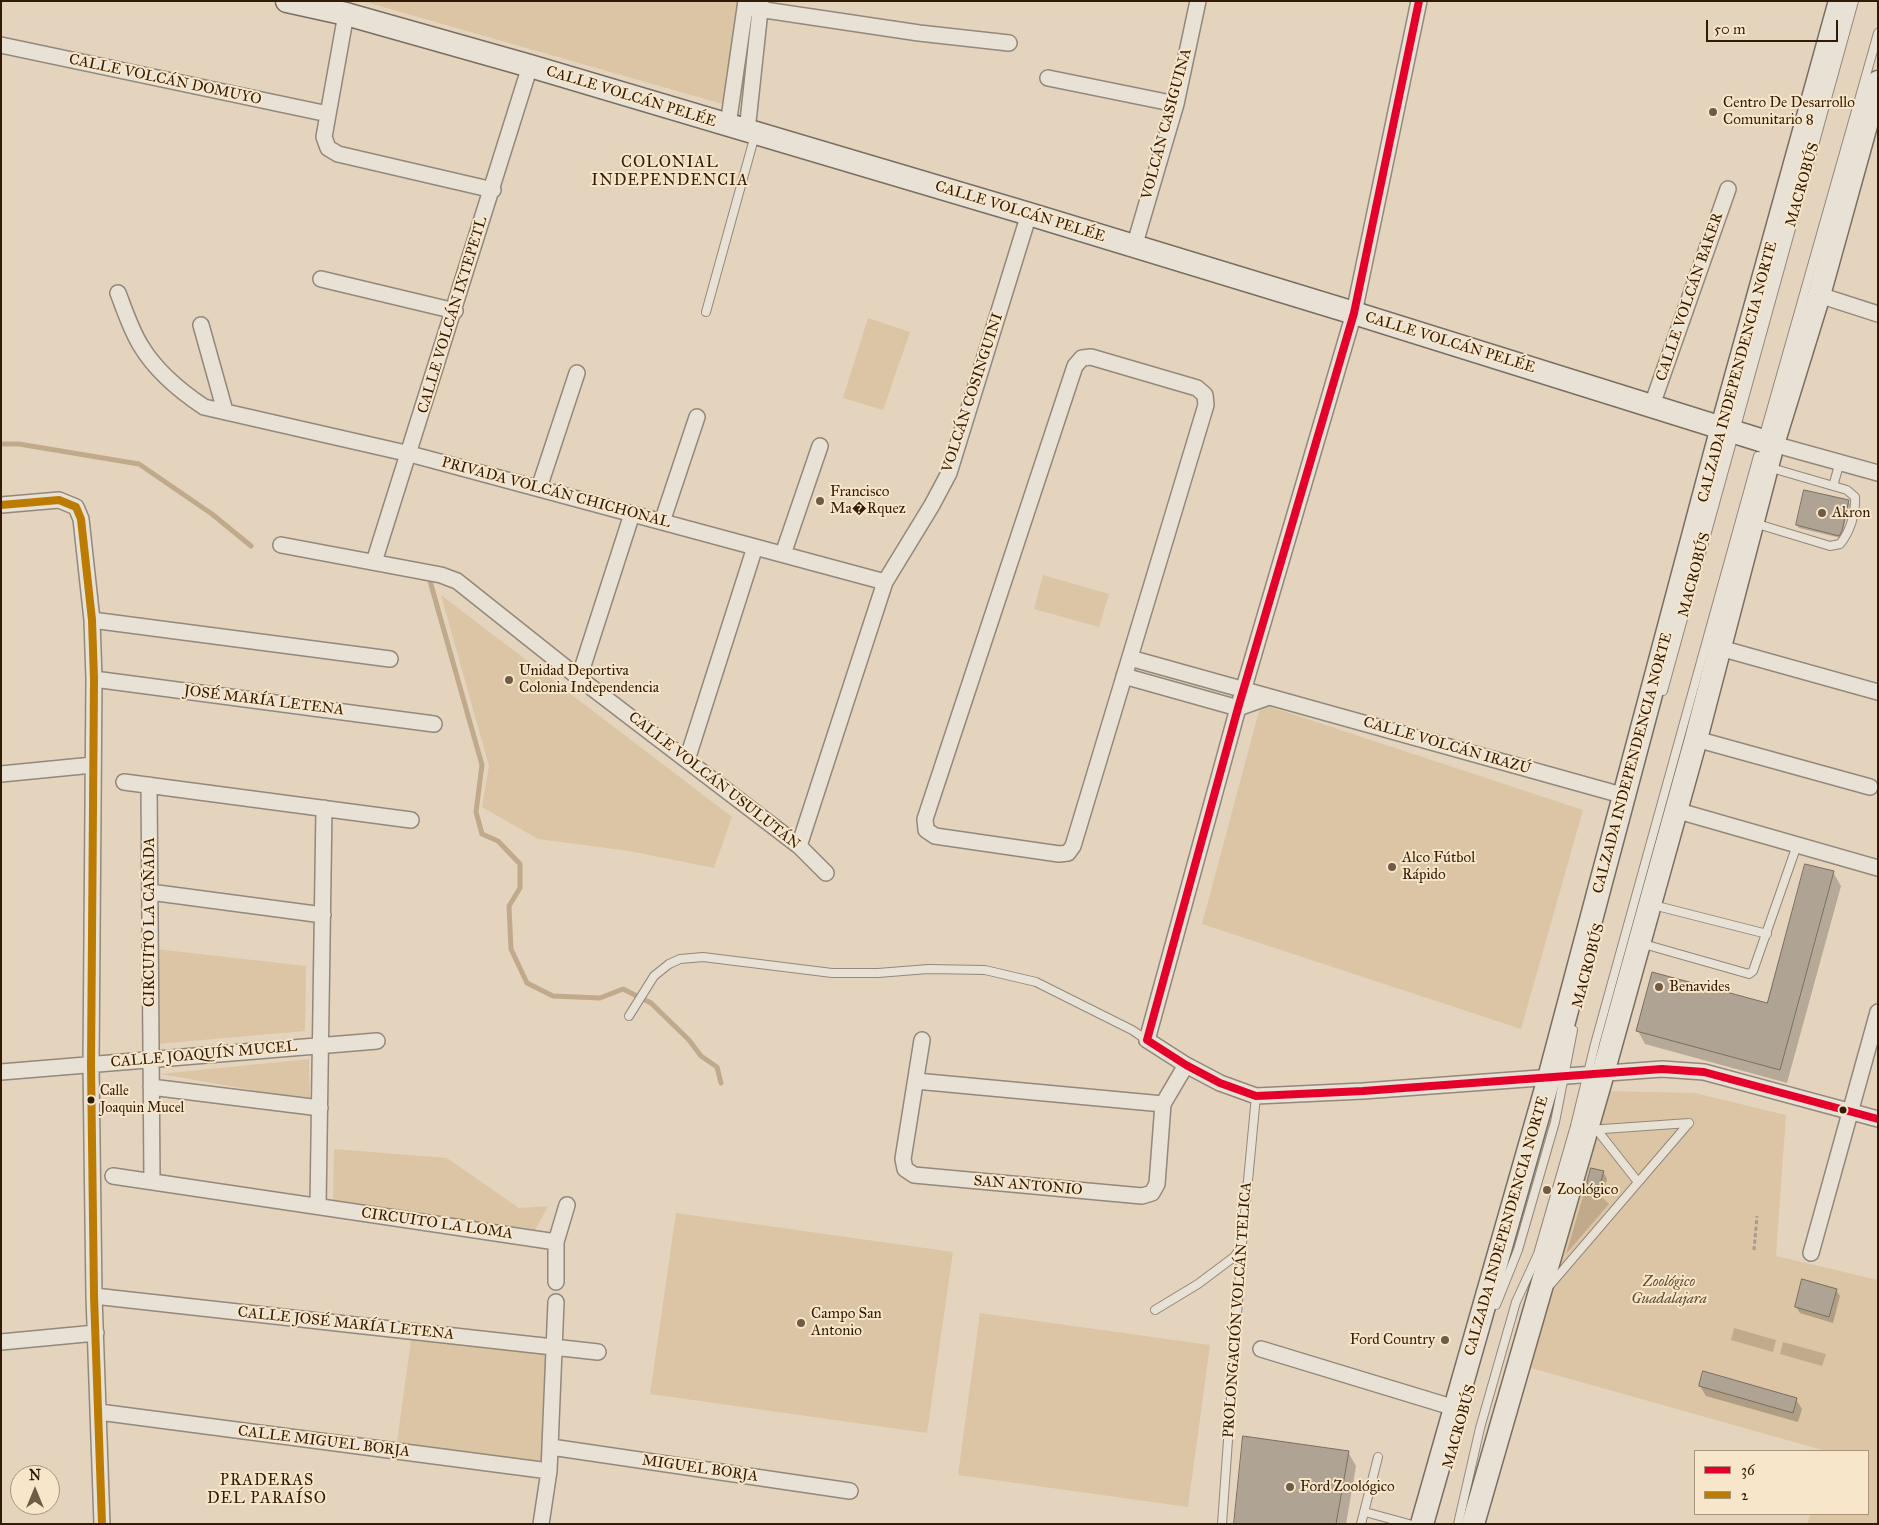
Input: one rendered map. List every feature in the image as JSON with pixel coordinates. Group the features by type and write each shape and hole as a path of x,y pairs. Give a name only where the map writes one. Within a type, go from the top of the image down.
{"street":[{"name":"CALLE VOLCÁN PELÉE","path":"286,1 346,14 530,66 1029,214 1748,436"},
{"name":"VOLCÁN CASIGUINA","path":"1134,247 1176,104 1198,1"},
{"path":"1419,1 1354,313 1238,708 1147,1040 1186,1065 1220,1083 1256,1096 1363,1091 1662,1069 1704,1072 1878,1119"},
{"name":"CALZADA INDEPENDENCIA NORTE","path":"1422,1524 1455,1408 1556,1077 1625,796 1748,436 1840,1"},
{"path":"743,130 753,5 919,33 1009,43"},
{"path":"346,14 324,137 328,148 338,154 492,190"},
{"name":"CALLE VOLCÁN DOMUYO","path":"1,46 328,114"},
{"name":"CALLE VOLCÁN IXTEPETL","path":"374,562 455,311 530,66"},
{"path":"1048,78 1176,104"},
{"name":"CALZADA INDEPENDENCIA NORTE","path":"1748,436 1819,295 1878,82"},
{"name":"CALLE VOLCÁN BAKER","path":"1652,405 1728,189"},
{"name":"VOLCÁN COSINGUINI","path":"799,846 885,582 932,505 949,473 1029,214"},
{"path":"321,279 455,311"},
{"name":"PRIVADA VOLCÁN CHICHONAL","path":"118,293 141,347 164,376 204,407 410,454 885,582"},
{"path":"1819,295 1878,314"},
{"path":"202,325 225,411"},
{"path":"1091,357 1197,388 1205,394 1206,404 1130,658 1073,846 1068,853 1059,854 935,836 926,830 925,819 1075,366 1082,358 1091,357"},
{"path":"539,488 577,373"},
{"path":"662,522 697,417"},
{"path":"1748,436 1878,473"},
{"name":"CALZADA INDEPENDENCIA NORTE","path":"1473,1524 1538,1300 1592,1130 1595,1074 1650,904 1696,739 1767,467 1748,436"},
{"path":"783,554 820,446"},
{"path":"1,505 59,500 76,507 81,519 92,620 94,679 91,1065 94,1296 102,1524"},
{"path":"580,678 632,514"},
{"name":"CALLE VOLCÁN USULUTÁN","path":"282,545 441,575 457,581 799,846 826,873"},
{"path":"687,760 755,547"},
{"path":"92,620 390,659"},
{"path":"1720,648 1878,692"},
{"name":"CALLE VOLCÁN IRAZÚ","path":"1130,658 1625,796"},
{"path":"1150,684 1156,664"},
{"path":"1124,676 1238,708 1269,697"},
{"name":"JOSÉ MARÍA LETENA","path":"94,679 434,724"},
{"path":"1696,739 1870,787"},
{"path":"1,774 93,765"},
{"path":"124,782 411,820"},
{"name":"CIRCUITO LA CAÑADA","path":"149,785 151,1059"},
{"path":"318,1206 324,808"},
{"path":"1675,810 1878,868"},
{"path":"150,892 323,914"},
{"path":"1811,1253 1878,1012"},
{"name":"SAN ANTONIO","path":"922,1040 903,1159 905,1169 914,1175 1132,1196 1152,1193 1157,1184 1163,1104 1186,1065"},
{"name":"CALLE JOAQUÍN MUCEL","path":"1,1072 377,1041"},
{"path":"151,1059 152,1181"},
{"path":"916,1081 1163,1104"},
{"path":"151,1087 320,1108"},
{"name":"CIRCUITO LA LOMA","path":"113,1176 556,1242"},
{"path":"556,1282 556,1242 567,1205"},
{"name":"CALLE JOSÉ MARÍA LETENA","path":"94,1296 598,1352"},
{"path":"541,1524 551,1447 556,1302"},
{"path":"1,1342 96,1333"},
{"path":"1261,1349 1455,1408"},
{"name":"CALLE MIGUEL BORJA","path":"99,1412 549,1471"},
{"name":"MIGUEL BORJA","path":"551,1447 850,1491"}],"lane":[{"name":"MACROBÚS","path":"1458,1524 1480,1428 1514,1311 1538,1254 1575,1126 1595,1074 1597,1034 1748,436 1854,1"},
{"name":"MACROBÚS","path":"1662,698 1878,33"},
{"path":"706,312 743,130"},
{"path":"1833,486 1840,462"},
{"path":"1752,522 1830,546 1840,544 1846,537 1856,507 1855,497 1847,490 1767,467"},
{"path":"1638,942 1748,974 1754,971 1797,845"},
{"path":"1650,904 1767,934"},
{"path":"629,1016 654,976 669,964 680,959 703,957 832,974 878,974 928,969 984,970 1036,982 1132,1030 1147,1040"},
{"name":"MACROBÚS","path":"1493,1315 1498,1296 1518,1250 1555,1122 1556,1077 1575,1021"},
{"name":"PROLONGACIÓN VOLCÁN TELICA","path":"1222,1524 1242,1244 1256,1096"},
{"path":"1538,1300 1689,1123 1592,1130"},
{"path":"1592,1130 1638,1182"},
{"path":"1155,1310 1198,1284 1234,1257 1242,1244"},
{"path":"1361,1524 1378,1457"},
{"path":"1365,1512 1409,1524"}],"path":[{"path":"1754,1250 1756,1216"}],"green space":[{"path":"362,1 740,1 726,105"},
{"path":"868,318 910,332 883,410 843,398"},
{"path":"1043,575 1109,594 1099,627 1034,609"},
{"name":"Unidad Deportiva Colonia Independencia","path":"441,595 732,817 714,868 629,851 538,839 482,807 489,766"},
{"name":"Alco Fútbol Rápido","path":"1260,707 1271,707 1583,810 1521,1029 1202,924"},
{"path":"156,949 306,966 305,1031 157,1044"},
{"path":"309,1059 310,1100 160,1074"},
{"name":"Zoológico Guadalajara","path":"1607,1091 1695,1093 1786,1115 1776,1256 1878,1280 1878,1524 1807,1524 1810,1515 1869,1515 1869,1450 1822,1450 1531,1368"},
{"path":"334,1149 447,1158 519,1208 548,1206 534,1232 333,1201"},
{"name":"Campo San Antonio","path":"676,1213 953,1252 927,1433 650,1394"},
{"path":"980,1313 1210,1345 1188,1507 958,1475"},
{"path":"412,1333 551,1349 549,1467 396,1449"}],"shaded area":[{"path":"1587,1183 1609,1204 1566,1254"},
{"path":"1734,1328 1776,1340 1773,1352 1731,1340"},
{"path":"1783,1342 1826,1354 1822,1366 1780,1354"}],"building":[{"name":"Akron","path":"1804,490 1849,500 1842,531 1839,536 1796,525"},
{"path":"1805,864 1834,871 1780,1070 1636,1031 1652,972 1767,1003"},
{"path":"1591,1168 1604,1171 1597,1194 1587,1183"},
{"path":"1802,1279 1837,1289 1829,1317 1795,1307"},
{"path":"1703,1371 1797,1398 1793,1413 1699,1386"},
{"name":"Ford Zoológico","path":"1243,1436 1349,1451 1336,1524 1234,1524"}],"waterway":[{"path":"1,444 19,444 139,464 212,514 251,546"},
{"path":"430,581 482,765 476,812 482,834 498,841 520,864 520,888 509,906 511,949 527,983 553,996 600,998 623,989 651,1003 689,1040 701,1056 717,1067 721,1083"}],"transit line":[{"name":"36","path":"1419,1 1354,313 1238,708 1147,1040 1186,1065 1220,1083 1256,1096 1363,1091 1662,1069 1704,1072 1878,1119"},
{"name":"2","path":"1,505 59,500 76,507 81,519 92,620 94,679 91,1065 94,1296 102,1524"}],"place":[{"name":"Centro De Desarrollo Comunitario 8","path":"1713,112"},
{"name":"Francisco Ma�Rquez","path":"820,501"},
{"name":"Akron","path":"1822,513"},
{"name":"Unidad Deportiva Colonia Independencia","path":"509,680"},
{"name":"Alco Fútbol Rápido","path":"1392,867"},
{"name":"Benavides","path":"1659,987"},
{"name":"Calle Joaquin Mucel","path":"91,1100"},
{"name":"Zoológico","path":"1547,1190"},
{"name":"Campo San Antonio","path":"801,1323"},
{"name":"Ford Country","path":"1445,1340"},
{"name":"Ford Zoológico","path":"1290,1487"}],"district":[{"name":"COLONIAL INDEPENDENCIA","path":"670,172"},
{"name":"PRADERAS DEL PARAÍSO","path":"267,1490"}]}
